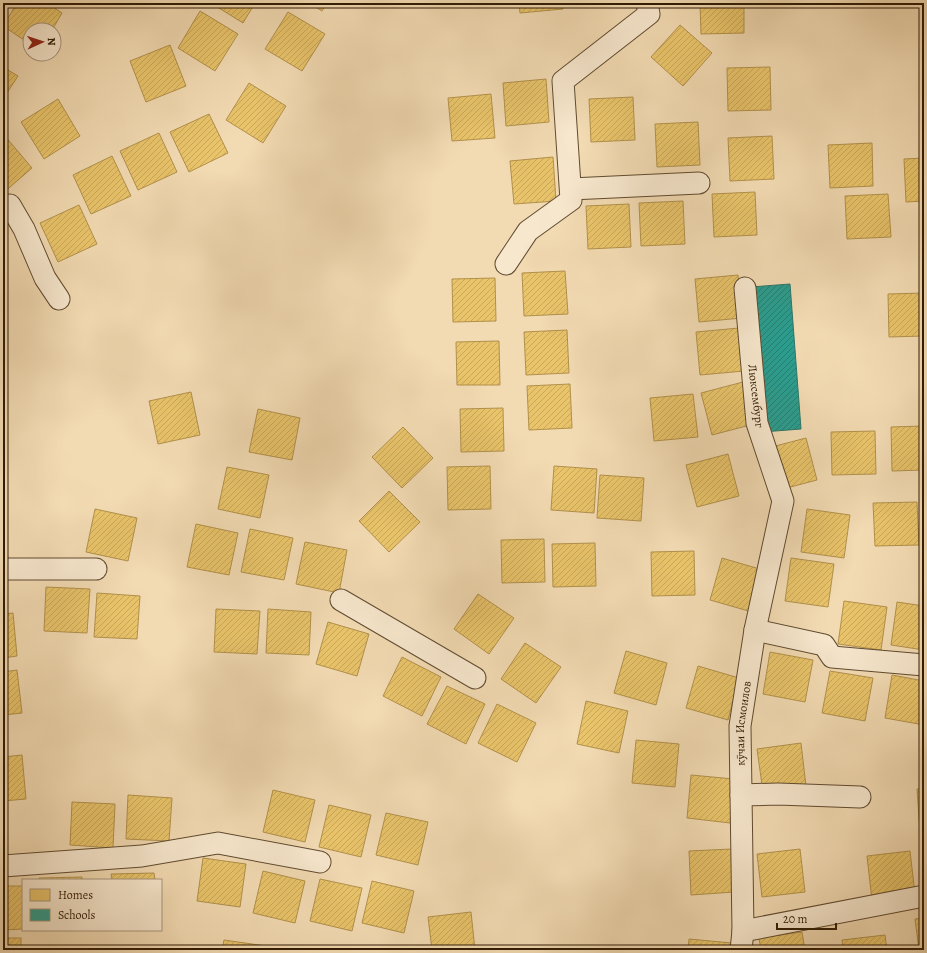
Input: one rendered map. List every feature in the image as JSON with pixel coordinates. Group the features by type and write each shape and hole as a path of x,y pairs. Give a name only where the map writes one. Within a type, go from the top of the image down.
{"street":[{"path":"506,264 528,232 571,200 563,81 649,14 647,3"},
{"path":"571,189 699,183"},
{"path":"10,205 24,229 45,278 58,299"},
{"name":"Люксембург","path":"745,288 758,423 783,501"},
{"name":"кӯчаи Исмоилов","path":"742,940 740,726 755,630 783,501"},
{"path":"3,569 96,569"},
{"path":"341,600 474,678"},
{"path":"755,630 824,645 832,657 924,665"},
{"path":"741,795 778,794 860,797"},
{"path":"3,866 142,856 218,843 320,862"},
{"path":"742,940 924,896"}],"building: Homes":[{"path":"17,3 47,3 62,13 57,22 22,22 22,39 3,26"},
{"path":"211,3 255,3 243,23"},
{"path":"309,3 327,3 322,11"},
{"path":"519,3 562,3 563,9 520,13"},
{"path":"700,3 744,3 744,33 701,34"},
{"path":"200,11 238,34 215,71 178,48"},
{"path":"288,12 325,34 302,71 265,49"},
{"path":"680,25 712,53 683,86 651,57"},
{"path":"170,45 186,86 146,102 130,61"},
{"path":"3,67 18,76 3,99"},
{"path":"770,67 771,110 728,111 727,68"},
{"path":"546,79 549,122 506,126 503,83"},
{"path":"249,83 286,106 263,143 226,120"},
{"path":"491,94 495,138 452,141 448,98"},
{"path":"633,97 635,140 591,142 589,99"},
{"path":"58,99 80,136 44,159 21,122"},
{"path":"209,114 228,153 189,172 170,132"},
{"path":"698,122 700,165 657,167 655,124"},
{"path":"159,133 177,172 138,190 120,151"},
{"path":"4,135 32,168 3,193 3,136"},
{"path":"772,136 774,179 730,181 728,138"},
{"path":"872,143 873,186 830,188 828,145"},
{"path":"112,156 131,196 91,214 73,175"},
{"path":"553,157 556,201 514,204 510,161"},
{"path":"924,158 924,201 906,202 904,159"},
{"path":"755,192 757,235 714,237 712,194"},
{"path":"888,194 891,237 847,239 845,196"},
{"path":"683,201 685,244 641,246 639,203"},
{"path":"629,204 631,247 588,249 586,206"},
{"path":"79,205 97,244 58,262 40,223"},
{"path":"565,271 568,314 524,316 522,273"},
{"path":"738,275 742,318 699,322 695,279"},
{"path":"495,278 496,321 453,322 452,279"},
{"path":"924,293 924,336 889,337 888,294"},
{"path":"739,328 744,371 700,375 696,332"},
{"path":"567,330 569,373 526,375 524,332"},
{"path":"499,341 500,385 457,385 456,342"},
{"path":"743,382 754,424 712,435 701,393"},
{"path":"570,384 572,428 529,430 527,386"},
{"path":"191,392 200,435 158,444 149,401"},
{"path":"693,394 698,437 654,441 650,398"},
{"path":"503,408 504,451 461,452 460,409"},
{"path":"258,409 300,418 292,460 249,452"},
{"path":"924,426 924,470 892,471 891,427"},
{"path":"403,427 433,458 402,488 372,457"},
{"path":"875,431 876,474 832,475 831,432"},
{"path":"806,438 817,480 775,491 764,449"},
{"path":"728,454 739,496 697,507 686,465"},
{"path":"490,466 491,509 448,510 447,467"},
{"path":"554,466 597,469 594,513 551,510"},
{"path":"227,467 269,475 260,518 218,509"},
{"path":"600,475 644,478 641,521 597,518"},
{"path":"389,491 420,522 389,552 359,521"},
{"path":"917,502 919,545 875,546 873,503"},
{"path":"95,509 137,518 128,561 86,552"},
{"path":"807,509 850,515 844,558 801,552"},
{"path":"196,524 238,533 229,575 187,567"},
{"path":"250,529 293,538 284,580 241,572"},
{"path":"544,539 545,582 502,583 501,540"},
{"path":"305,542 347,550 339,593 296,584"},
{"path":"595,543 596,586 553,587 552,544"},
{"path":"694,551 695,595 652,596 651,552"},
{"path":"722,558 763,570 752,612 710,600"},
{"path":"791,558 834,564 828,607 785,601"},
{"path":"46,587 90,589 87,633 44,631"},
{"path":"97,593 140,596 137,639 94,637"},
{"path":"478,594 514,618 489,654 454,629"},
{"path":"844,601 887,607 881,650 838,644"},
{"path":"897,602 924,606 924,650 891,645"},
{"path":"216,609 260,611 257,654 214,652"},
{"path":"268,609 311,612 309,655 266,653"},
{"path":"13,613 17,656 3,658 3,614"},
{"path":"328,622 369,634 357,676 316,664"},
{"path":"525,643 561,667 536,703 501,679"},
{"path":"626,651 667,663 656,705 614,693"},
{"path":"770,652 813,660 805,702 763,694"},
{"path":"402,657 441,677 422,716 383,696"},
{"path":"698,666 739,678 728,720 686,708"},
{"path":"17,670 22,713 3,715 3,672"},
{"path":"830,671 873,678 865,721 822,713"},
{"path":"892,675 924,681 924,725 885,718"},
{"path":"447,686 485,704 466,744 427,724"},
{"path":"586,701 628,711 619,753 577,744"},
{"path":"497,704 536,723 517,762 478,743"},
{"path":"636,740 679,744 675,787 632,783"},
{"path":"801,743 806,786 763,792 757,749"},
{"path":"22,755 26,799 3,801 3,757"},
{"path":"691,775 734,779 730,823 687,818"},
{"path":"917,789 924,789 924,832 920,832"},
{"path":"273,790 315,800 305,842 263,832"},
{"path":"128,795 172,798 169,841 126,839"},
{"path":"72,802 115,804 113,848 70,845"},
{"path":"329,805 371,815 361,857 319,847"},
{"path":"386,813 428,822 418,865 376,855"},
{"path":"732,849 734,892 691,895 689,851"},
{"path":"800,849 805,892 762,897 757,854"},
{"path":"910,851 915,894 872,900 867,856"},
{"path":"203,858 246,864 240,907 197,901"},
{"path":"263,871 305,881 295,923 253,913"},
{"path":"154,873 155,879 112,879 111,874"},
{"path":"82,877 82,879 39,879"},
{"path":"320,879 362,888 352,931 310,921"},
{"path":"372,881 414,891 404,933 362,923"},
{"path":"3,886 22,886 22,929 3,930"},
{"path":"471,912 475,950 432,950 428,917"},
{"path":"924,918 924,950 919,950 915,919"},
{"path":"802,932 805,950 761,950 759,938"},
{"path":"885,935 887,950 843,950 842,940"},
{"path":"3,938 21,938 21,950 3,950"},
{"path":"689,939 732,943 731,950 688,950"},
{"path":"224,940 266,946 265,950 222,950"}],"building: Schools":[{"path":"790,284 801,429 762,432 751,287"}]}
